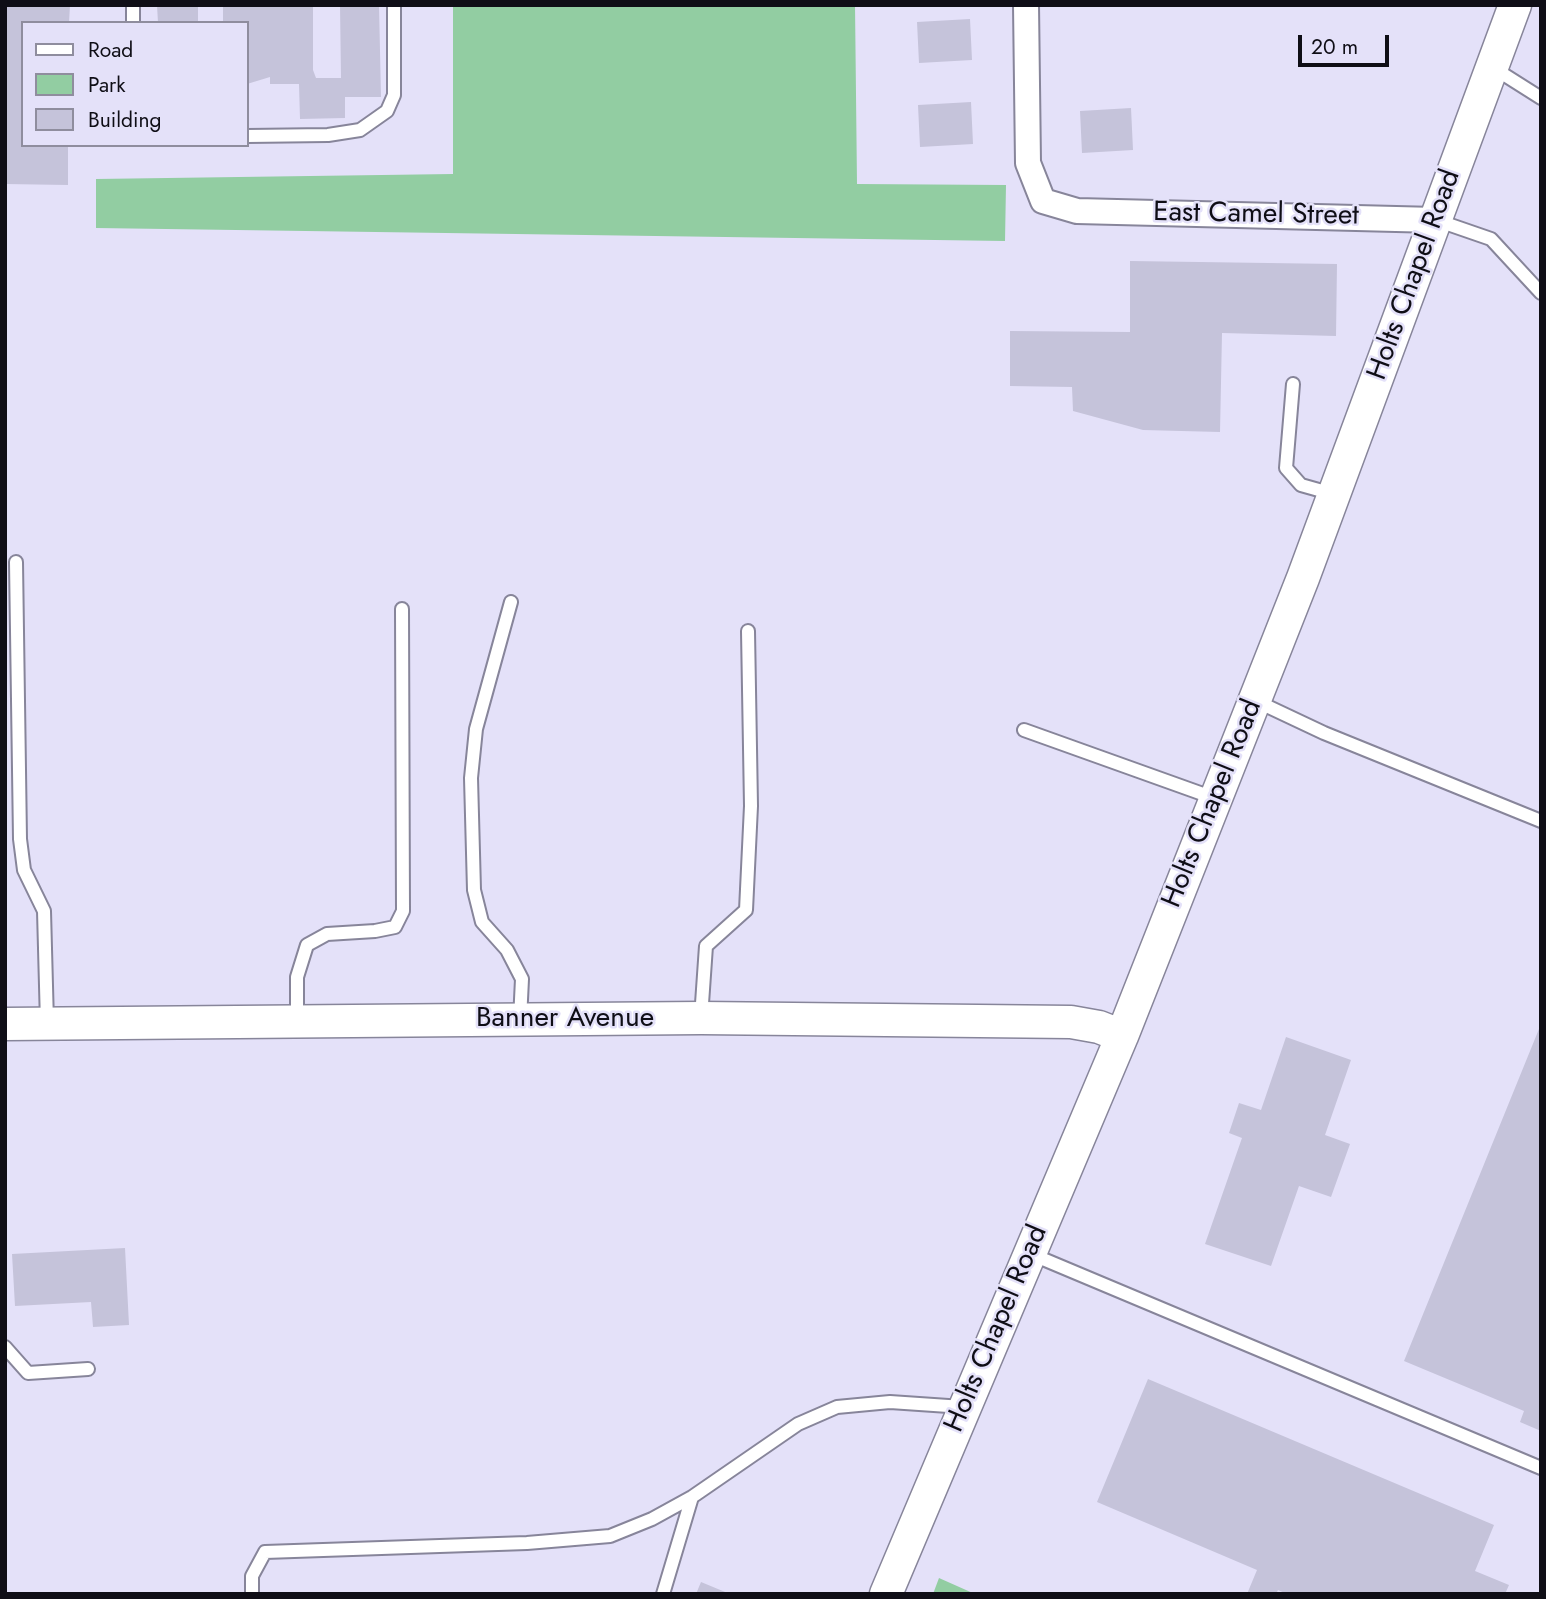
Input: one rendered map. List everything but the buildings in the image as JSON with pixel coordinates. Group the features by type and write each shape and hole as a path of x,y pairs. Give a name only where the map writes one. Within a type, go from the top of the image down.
{"street":[{"name":"East Camel Street","path":"1027,5 1028,163 1043,201 1077,211 1436,220"},
{"name":"Holts Chapel Road","path":"886,1594 1122,1036 1334,495 1515,5"},
{"name":"Banner Avenue","path":"5,1024 701,1018 1071,1022 1099,1027 1122,1036"}],"lane":[{"path":"248,136 328,135 360,130 387,111 394,95 394,5"},
{"path":"1492,67 1541,98"},
{"path":"1436,220 1490,239 1541,293"},
{"path":"1293,384 1286,468 1301,485 1334,495"},
{"path":"16,562 20,839 24,870 44,911 47,1023"},
{"path":"512,601 476,729 471,778 474,890 482,922 507,950 522,979 520,1020"},
{"path":"297,1021 297,977 307,945 327,934 395,927 403,911 402,609"},
{"path":"701,1018 706,946 746,910 751,806 748,631"},
{"path":"1254,700 1324,733 1541,821"},
{"path":"1024,730 1215,799"},
{"path":"1029,1252 1541,1468"},
{"path":"5,1347 28,1373 88,1369"},
{"path":"252,1594 252,1576 265,1552 527,1543 610,1536 652,1520 691,1497 798,1424 837,1407 890,1402 964,1407"},
{"path":"663,1594 691,1497"}],"green space":[{"path":"453,5 855,5 857,184 1006,185 1005,241 96,228 96,179 453,174"},
{"path":"939,1578 975,1594 933,1594"}]}
